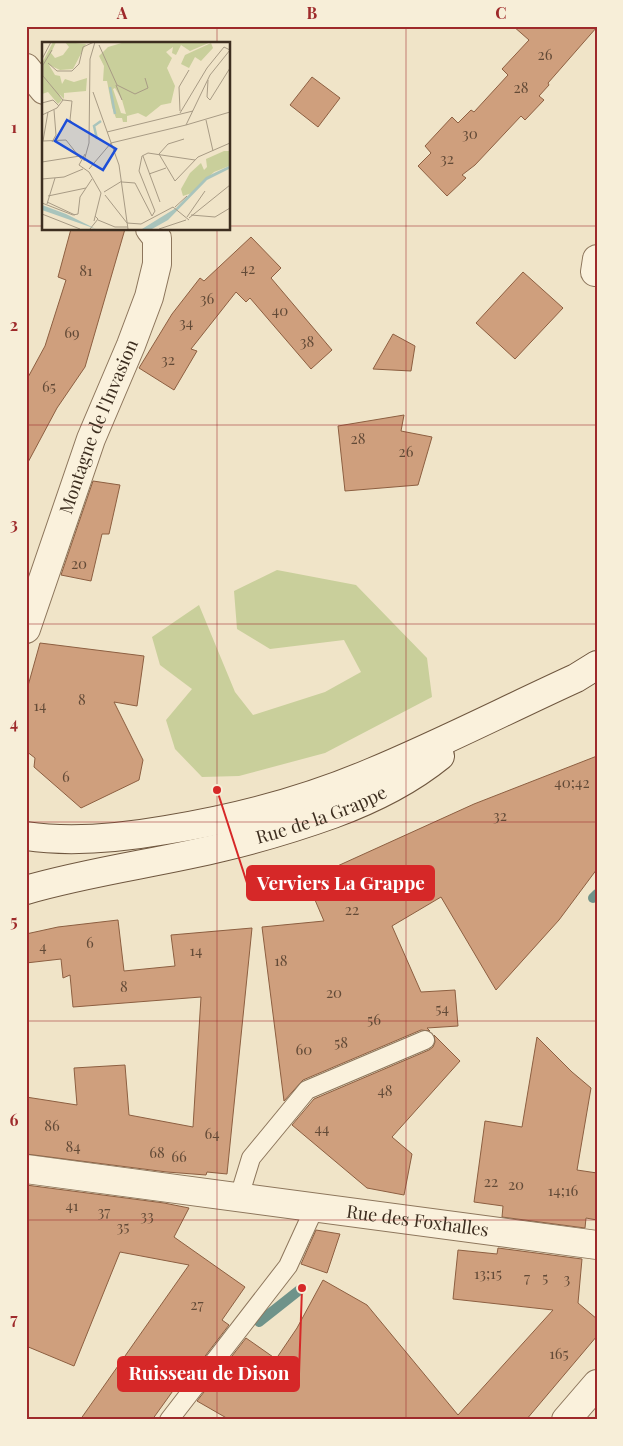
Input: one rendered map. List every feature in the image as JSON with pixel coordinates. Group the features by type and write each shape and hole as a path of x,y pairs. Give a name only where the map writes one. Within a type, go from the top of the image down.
{"street":[{"path":"26,68 42,88"},
{"name":"Montagne de l'Invasion","path":"27,627 90,439 131,346 149,297 157,264 157,238 151,230"},
{"name":"Rue de la Grappe","path":"29,833 76,839 122,836 186,826 260,810 368,774 480,724 576,678 597,665"},
{"name":"Rue de la Grappe","path":"26,890 98,872 222,847 328,816 360,804 393,788 436,760 480,724"},
{"name":"Rue des Foxhalles","path":"26,1169 597,1245"},
{"path":"566,1420 597,1384"}],"lane":[{"path":"239,1197 251,1158 307,1090 425,1040"},
{"path":"169,1420 288,1266 315,1207"}],"green space":[{"path":"277,570 356,585 427,658 432,697 325,753 239,776 202,777 175,749 166,720 192,689 160,665 152,637 199,605 235,692 253,715 325,692 361,672 344,640 270,649 237,629 234,591"}],"building":[{"path":"513,26 597,27 548,83 549,85 539,96 544,100 525,120 521,116 475,165 462,175 466,178 447,196 418,166 431,153 425,146 452,117 458,123 471,110 474,112 508,75 502,69 529,40"},
{"path":"312,77 340,98 318,127 290,105"},
{"path":"71,230 125,230 85,367 57,408 26,466 26,381 45,346 66,280 58,277"},
{"path":"251,237 281,268 271,278 332,350 311,369 250,298 246,302 236,292 191,349 197,351 174,390 139,368 172,314 200,278 204,281"},
{"path":"523,272 563,308 515,359 476,323"},
{"path":"393,334 415,346 411,371 373,369"},
{"path":"404,415 401,431 432,437 418,485 345,491 338,426"},
{"path":"93,481 120,485 109,534 102,534 91,581 61,575"},
{"path":"40,643 144,656 137,706 114,702 143,760 139,780 81,808 34,767 35,758 26,751 26,693"},
{"path":"597,756 597,869 559,920 496,990 441,897 392,926 421,992 455,990 458,1026 427,1028 430,1031 421,1030 303,1080 284,1101 262,927 324,921 315,900 332,893 322,873 474,804"},
{"path":"118,920 124,971 175,966 171,935 252,928 227,1174 207,1172 206,1175 167,1172 26,1154 26,1097 77,1105 74,1068 125,1065 129,1115 193,1127 201,997 73,1007 70,975 63,978 61,959 26,963 26,934 58,927"},
{"path":"434,1035 460,1061 392,1137 412,1154 404,1195 367,1188 292,1125 314,1099 429,1050 435,1042"},
{"path":"537,1037 591,1088 577,1170 597,1173 597,1220 586,1218 585,1228 502,1217 503,1206 474,1202 485,1121 522,1127"},
{"path":"26,1185 189,1208 174,1237 245,1287 222,1320 229,1325 179,1390 175,1388 152,1420 80,1420 189,1265 120,1252 74,1366 26,1346"},
{"path":"316,1230 340,1234 327,1273 301,1264"},
{"path":"498,1248 582,1259 578,1303 597,1319 597,1336 526,1420 230,1420 197,1401 246,1338 276,1359 297,1328 323,1280 367,1305 458,1415 553,1310 453,1299 458,1250 497,1254"}],"waterway":[{"path":"593,898 597,894"},
{"path":"259,1322 302,1288"}],"place":[{"name":"Verviers La Grappe","path":"217,790"},
{"name":"Ruisseau de Dison","path":"302,1288"}]}
